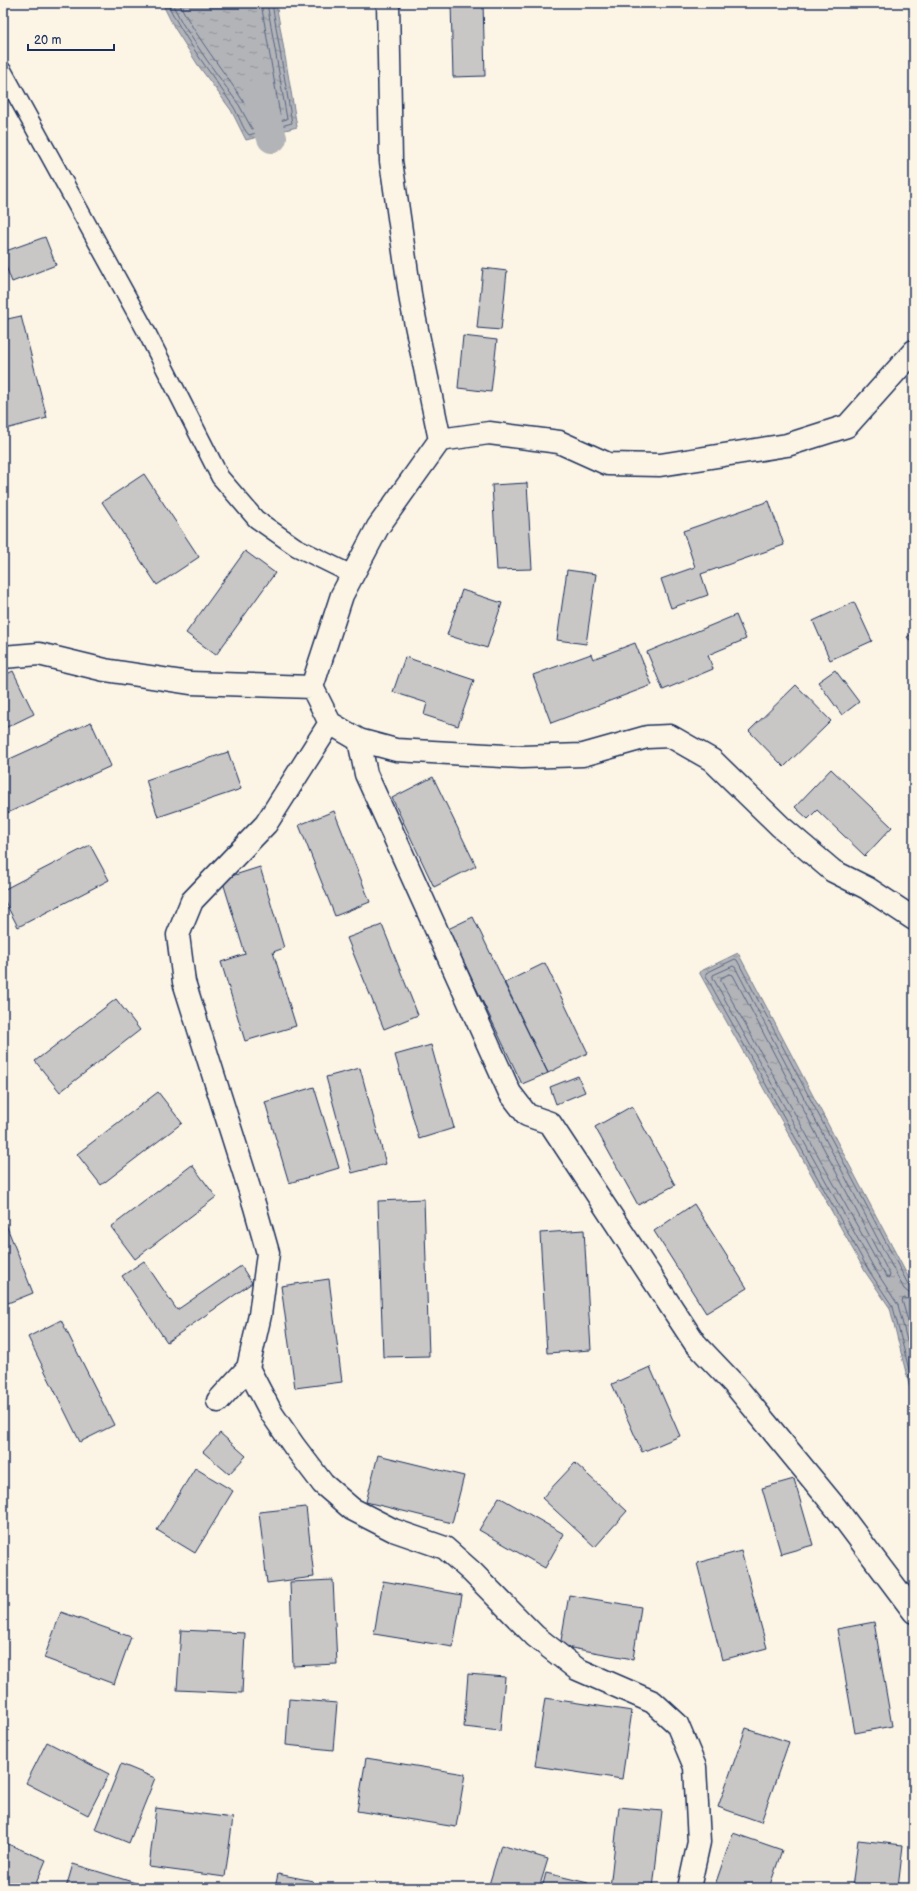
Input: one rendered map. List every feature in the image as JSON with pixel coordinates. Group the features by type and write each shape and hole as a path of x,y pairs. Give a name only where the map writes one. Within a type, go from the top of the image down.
{"street":[{"path":"388,3 391,161 411,301 440,440"},
{"path":"914,351 847,426 787,444 660,465 608,464 559,442 489,433 440,440 378,527 342,595 312,687 330,723 359,740 396,750 522,757 583,755 647,737 670,736 712,760 780,826 833,871 867,888 914,919"},
{"path":"3,658 39,654 105,670 190,683 312,687"},
{"path":"218,1401 248,1368 260,1316 268,1253 255,1207 184,982 178,934 192,901 266,824 330,723"},
{"path":"359,740 366,774 510,1094 527,1115 550,1123 695,1342 734,1384 836,1508 914,1612"},
{"path":"248,1368 272,1414 294,1446 323,1484 352,1509 393,1530 445,1548 472,1572 535,1636 577,1669 652,1702 677,1724 696,1768 699,1842 689,1888"}],"lane":[{"path":"3,71 146,331 220,478 256,519 296,548 353,576"}],"water":[{"path":"162,3 276,3 297,127 246,140 231,110 198,65 174,27"},
{"path":"738,953 914,1288 914,1405 890,1308 866,1273 699,972"}],"building":[{"path":"451,3 483,3 485,76 453,77"},
{"path":"45,237 56,265 12,282 3,259 3,252"},
{"path":"483,268 507,271 501,330 477,328"},
{"path":"21,316 47,418 6,429 3,417 3,320"},
{"path":"463,336 497,340 491,392 458,388"},
{"path":"144,474 199,557 157,585 102,502"},
{"path":"527,483 532,569 497,570 492,485"},
{"path":"769,501 784,545 701,574 708,595 671,608 661,579 695,567 683,531"},
{"path":"245,551 275,573 216,655 186,633"},
{"path":"567,570 596,574 586,644 557,640"},
{"path":"462,590 502,603 487,648 447,635"},
{"path":"854,602 872,641 830,660 813,621"},
{"path":"736,615 746,639 708,655 713,669 663,690 647,652"},
{"path":"914,632 914,646 907,637"},
{"path":"635,643 652,685 551,723 533,675 591,654 593,659"},
{"path":"405,657 474,680 458,726 424,715 427,703 393,692"},
{"path":"835,670 859,702 842,715 818,682"},
{"path":"13,671 34,714 3,729 3,676"},
{"path":"796,685 831,721 784,767 749,731"},
{"path":"91,722 111,766 3,815 3,762"},
{"path":"228,752 241,789 158,817 146,780"},
{"path":"831,769 892,827 865,856 817,810 808,819 795,807"},
{"path":"433,777 476,866 434,887 392,798"},
{"path":"334,811 370,902 335,916 299,825"},
{"path":"90,845 109,880 18,927 3,898 3,890"},
{"path":"260,867 284,948 273,952 296,1026 245,1041 221,962 245,954 222,879"},
{"path":"473,917 548,1073 522,1084 448,929"},
{"path":"382,925 418,1015 384,1029 347,938"},
{"path":"545,963 588,1053 548,1073 504,983"},
{"path":"116,999 140,1030 60,1092 35,1061"},
{"path":"431,1045 454,1128 419,1139 395,1055"},
{"path":"360,1068 386,1164 352,1173 326,1077"},
{"path":"578,1076 585,1092 556,1104 550,1087"},
{"path":"314,1087 339,1168 289,1183 265,1102"},
{"path":"158,1092 182,1123 101,1185 77,1154"},
{"path":"632,1106 675,1185 638,1205 595,1127"},
{"path":"192,1165 216,1197 135,1259 111,1227"},
{"path":"424,1199 429,1356 383,1357 378,1201"},
{"path":"694,1204 747,1288 706,1313 654,1231"},
{"path":"3,1217 33,1293 3,1305"},
{"path":"584,1230 591,1350 547,1353 540,1233"},
{"path":"144,1261 177,1310 241,1266 252,1283 167,1342 122,1276"},
{"path":"329,1279 342,1382 295,1388 281,1286"},
{"path":"61,1320 114,1425 80,1442 28,1337"},
{"path":"650,1367 680,1436 642,1452 612,1384"},
{"path":"220,1433 246,1456 229,1474 203,1452"},
{"path":"378,1455 464,1476 452,1523 366,1502"},
{"path":"575,1463 627,1511 595,1547 542,1498"},
{"path":"195,1468 233,1491 195,1553 157,1530"},
{"path":"794,1479 813,1545 781,1554 762,1488"},
{"path":"499,1497 564,1534 545,1568 479,1530"},
{"path":"306,1507 314,1577 267,1583 259,1512"},
{"path":"741,1551 767,1648 722,1660 697,1563"},
{"path":"333,1580 337,1664 293,1666 290,1582"},
{"path":"383,1581 462,1595 453,1647 374,1634"},
{"path":"569,1595 641,1607 633,1659 560,1646"},
{"path":"61,1612 131,1637 114,1684 44,1658"},
{"path":"874,1622 892,1726 855,1733 837,1629"},
{"path":"181,1630 245,1633 242,1693 177,1690"},
{"path":"468,1674 505,1677 500,1731 464,1727"},
{"path":"545,1698 632,1711 622,1779 535,1766"},
{"path":"289,1699 337,1703 333,1750 286,1745"},
{"path":"746,1728 789,1742 761,1822 718,1807"},
{"path":"47,1742 109,1774 88,1815 26,1783"},
{"path":"366,1758 465,1774 456,1827 357,1811"},
{"path":"121,1764 155,1778 129,1843 95,1829"},
{"path":"619,1807 662,1811 653,1888 610,1888"},
{"path":"156,1808 233,1818 225,1877 149,1867"},
{"path":"733,1833 782,1850 769,1888 714,1888"},
{"path":"858,1840 903,1845 898,1888 852,1888"},
{"path":"3,1842 46,1860 34,1888 3,1888"},
{"path":"501,1845 548,1859 539,1888 488,1888"},
{"path":"73,1864 149,1887 149,1888 66,1888"},
{"path":"546,1873 588,1883 587,1888 542,1888"},
{"path":"278,1874 313,1881 312,1888 275,1888"}],"waterway":[{"path":"257,94 272,138"}]}
